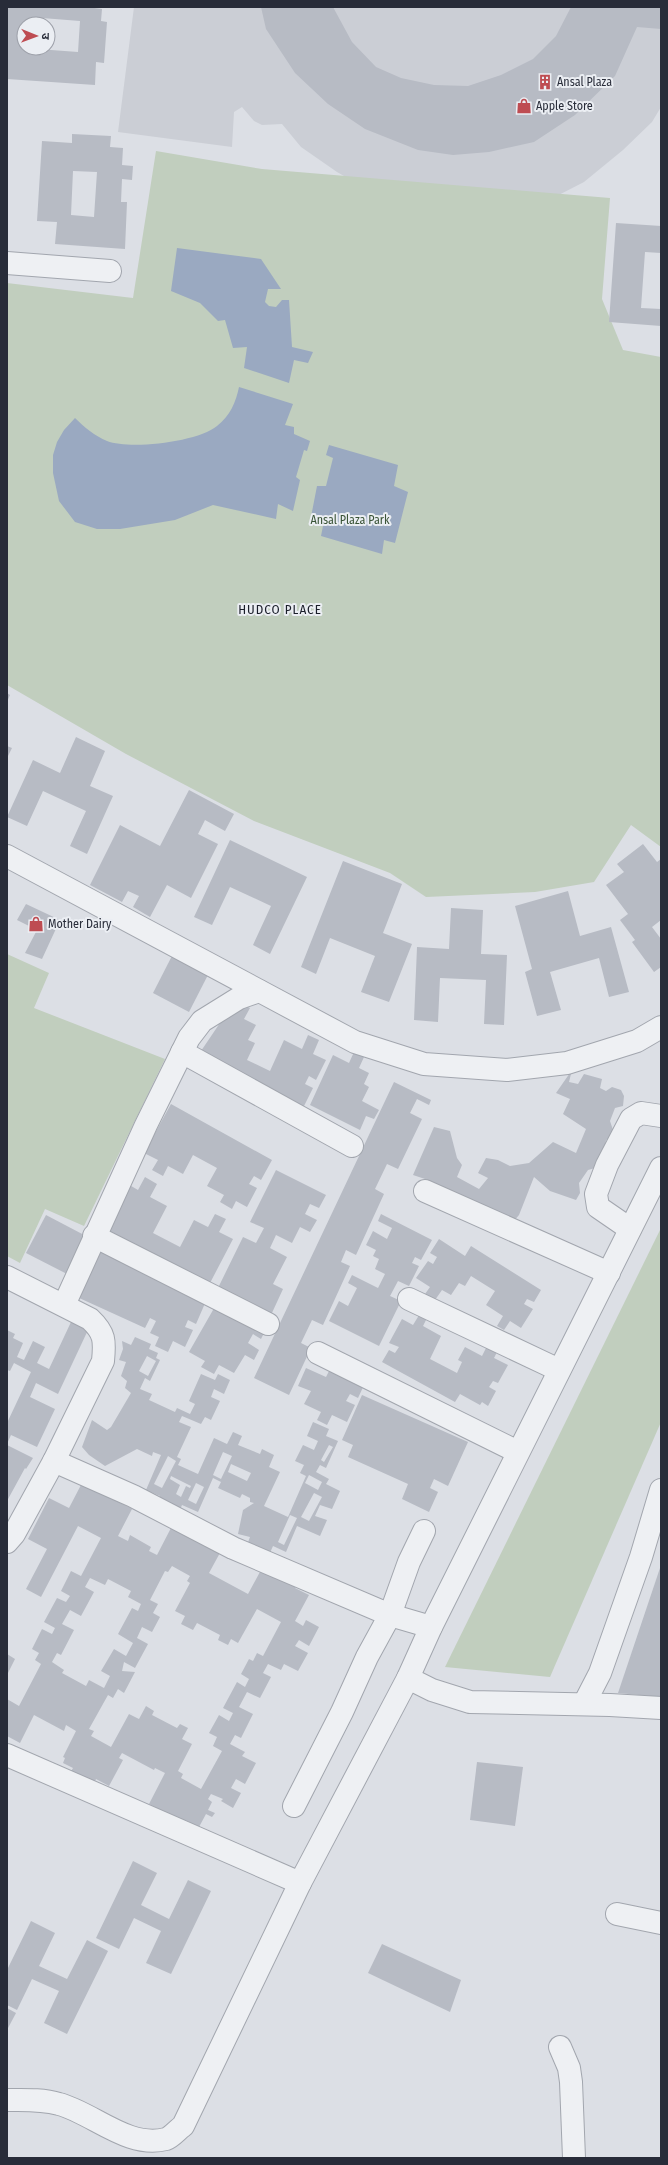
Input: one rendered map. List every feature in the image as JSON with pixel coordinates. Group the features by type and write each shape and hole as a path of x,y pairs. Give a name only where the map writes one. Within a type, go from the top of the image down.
{"street":[{"path":"7,263 110,271"},
{"path":"7,856 355,1042 424,1064 507,1070 567,1063 637,1041 661,1027"},
{"path":"64,1305 94,1236 189,1038 202,1021 239,998 259,991"},
{"path":"182,1052 352,1146"},
{"path":"630,1229 598,1207 596,1194 607,1165 631,1119 641,1113 661,1116"},
{"path":"7,2100 31,2099 60,2104 126,2134 145,2140 167,2138 183,2126 300,1883 408,1678 431,1627 661,1168"},
{"path":"425,1191 609,1272"},
{"path":"94,1236 268,1324"},
{"path":"7,1277 90,1319 98,1328 105,1342 103,1361 54,1461 14,1534 7,1542"},
{"path":"409,1299 559,1370"},
{"path":"318,1353 518,1452"},
{"path":"54,1461 133,1496 233,1548 390,1615 431,1627"},
{"path":"584,1704 600,1673 640,1557 661,1490"},
{"path":"294,1806 342,1712 367,1657 390,1615 409,1562 424,1531"},
{"path":"408,1678 432,1690 470,1702 584,1704 661,1708"},
{"path":"7,1755 300,1883"},
{"path":"617,1914 661,1923"},
{"path":"560,2047 569,2068 571,2082 574,2158"}],"shaded area":[{"name":"Ansal Plaza","path":"134,7 661,7 661,107 652,122 623,150 584,182 547,201 379,196 337,172 301,147 282,124 262,125 254,121 242,107 234,112 232,147 118,132"}],"green space":[{"name":"Ansal Plaza Park","path":"156,151 262,169 610,198 602,299 623,350 661,357 661,847 631,825 594,882 535,892 426,897 390,873 254,821 126,754 7,685 7,283 133,298"},
{"path":"7,954 49,973 34,1008 165,1059 84,1226 45,1209 20,1263 7,1256"},
{"path":"661,1228 661,1422 550,1677 445,1667"}],"water":[{"path":"177,248 261,259 281,289 268,289 265,302 269,306 276,307 282,300 289,300 292,347 313,352 308,363 294,360 289,383 244,368 247,347 233,348 225,320 218,321 200,303 171,291"},
{"path":"239,387 293,404 285,425 294,427 294,434 310,441 307,451 304,450 296,477 300,480 293,511 278,504 276,519 213,505 175,520 120,529 97,529 75,522 59,501 53,473 53,455 57,442 64,430 75,418 98,437 118,444 131,445 164,443 180,440 208,432 222,422 232,408"},
{"path":"329,445 398,465 394,486 408,492 395,543 384,540 382,554 321,536 324,521 311,517 317,486 326,486 333,458 326,455"}],"building":[{"path":"7,7 87,7 102,9 101,21 107,22 104,63 96,62 95,85 7,79"},
{"name":"Ansal Plaza","path":"261,7 333,7 352,42 376,67 401,78 434,85 468,86 501,75 533,59 556,36 571,7 661,7 661,29 637,27 615,76 575,115 534,142 489,152 453,155 418,150 365,129 328,104 295,73 266,29"},
{"path":"72,134 111,136 110,147 123,148 122,165 133,166 132,180 122,179 121,202 127,202 125,249 55,244 57,222 37,221 42,141 72,143","holes":["73,171 97,172 94,217 71,215"]},
{"path":"616,223 661,226 661,253 645,252 641,308 661,309 661,326 609,322"},
{"path":"7,693 10,695 7,702"},
{"path":"76,737 105,751 90,786 113,796 87,854 70,846 86,811 43,791 27,826 7,817 33,760 60,773"},
{"path":"7,746 12,748 7,758"},
{"path":"189,790 234,814 225,831 205,820 198,834 218,844 191,898 167,885 150,917 133,907 139,896 128,891 122,902 90,885 120,825 160,846"},
{"path":"230,840 307,877 270,954 253,945 271,906 230,887 212,925 194,917"},
{"path":"643,844 657,862 661,859 661,920 652,927 661,939 661,967 654,972 632,942 635,940 620,920 628,914 606,885 624,872 617,864"},
{"path":"343,861 402,884 383,933 412,944 389,1002 361,992 375,956 330,938 316,974 301,967"},
{"path":"568,891 580,936 611,927 629,992 609,997 599,958 550,972 561,1010 537,1016 525,972 532,969 515,906"},
{"path":"26,904 60,920 42,959 25,953 37,930 17,920"},
{"path":"451,908 483,910 481,954 507,955 504,1025 484,1024 486,980 440,978 438,1022 414,1020 417,947 449,949"},
{"path":"175,950 211,969 189,1012 153,993"},
{"path":"238,1002 250,1008 244,1019 256,1025 248,1040 255,1043 247,1060 270,1071 284,1040 302,1049 308,1035 319,1040 313,1054 326,1060 316,1080 309,1076 305,1084 313,1088 303,1108 201,1051 224,1017"},
{"path":"354,1052 364,1057 359,1068 369,1073 364,1084 369,1087 362,1101 379,1110 374,1119 366,1116 360,1130 310,1105 333,1055 349,1063"},
{"path":"572,1070 569,1082 578,1084 584,1074 602,1079 600,1088 606,1091 612,1087 621,1090 624,1096 623,1106 615,1108 610,1121 615,1136 606,1140 602,1166 588,1170 579,1183 580,1193 576,1200 550,1191 534,1177 519,1215 513,1222 425,1179 413,1175 434,1127 450,1131 457,1158 462,1165 457,1177 479,1189 488,1178 478,1173 486,1158 498,1160 510,1166 529,1163 553,1142 576,1153 586,1129 563,1114 570,1099 556,1093"},
{"path":"394,1082 431,1100 429,1105 417,1099 410,1113 422,1119 398,1169 387,1164 375,1189 384,1194 356,1255 346,1250 341,1262 350,1266 323,1325 312,1320 301,1343 311,1348 289,1395 254,1378"},
{"path":"171,1104 272,1160 261,1180 254,1176 249,1184 257,1188 247,1207 236,1201 232,1209 220,1202 224,1195 207,1186 217,1168 193,1155 183,1174 168,1166 163,1176 152,1170 158,1160 144,1153"},
{"path":"276,1170 326,1195 319,1208 310,1204 305,1214 317,1220 310,1232 300,1227 292,1243 276,1235 270,1248 287,1257 273,1284 283,1289 271,1315 218,1288 243,1237 256,1243 264,1228 250,1222"},
{"path":"145,1177 157,1184 150,1197 167,1206 153,1233 180,1247 194,1220 208,1227 215,1214 226,1219 219,1232 233,1239 210,1283 107,1230 126,1183 138,1190"},
{"path":"381,1214 432,1240 421,1260 415,1257 412,1263 419,1266 409,1286 398,1281 390,1296 401,1301 379,1346 329,1321 339,1301 348,1306 357,1288 348,1283 352,1275 378,1288 385,1274 375,1269 379,1259 373,1256 376,1250 366,1245 373,1231 387,1239 392,1228 378,1221"},
{"path":"46,1215 86,1236 67,1274 26,1253"},
{"path":"439,1239 465,1256 471,1246 541,1290 534,1302 527,1299 524,1304 533,1309 521,1328 510,1321 504,1330 497,1326 503,1316 486,1305 495,1291 471,1276 465,1286 459,1283 451,1295 442,1290 435,1300 425,1294 430,1287 416,1278 428,1261 433,1264 437,1257 430,1253"},
{"path":"99,1251 206,1301 196,1324 188,1320 185,1327 193,1330 185,1347 173,1341 168,1352 155,1346 159,1337 150,1333 156,1321 150,1318 145,1328 77,1297"},
{"path":"217,1303 265,1331 261,1339 253,1334 248,1343 259,1350 254,1360 245,1355 234,1373 219,1365 214,1374 201,1367 205,1361 189,1352"},
{"path":"421,1312 428,1316 423,1326 441,1336 430,1359 457,1373 462,1362 458,1360 465,1347 482,1356 489,1342 499,1348 494,1358 508,1365 498,1383 493,1381 489,1387 496,1391 488,1406 482,1402 480,1405 460,1394 455,1402 382,1362 389,1350 395,1353 399,1347 389,1343 402,1319 413,1325"},
{"path":"71,1322 88,1330 58,1394 36,1383 30,1397 55,1409 37,1447 11,1435 7,1444 7,1423 31,1372 14,1363 10,1371 7,1370 7,1330 15,1334 13,1338 23,1343 17,1357 24,1360 33,1341 45,1347 37,1363 49,1369"},
{"path":"135,1337 151,1344 149,1349 158,1353 156,1358 160,1360 150,1381 145,1378 140,1389 152,1394 149,1400 175,1412 177,1408 190,1414 195,1404 189,1401 201,1374 215,1380 218,1374 230,1380 224,1394 214,1389 211,1397 220,1401 211,1420 205,1417 201,1424 182,1416 179,1422 191,1427 177,1457 181,1459 178,1465 198,1474 214,1438 227,1444 233,1432 242,1436 238,1445 260,1454 262,1449 274,1455 269,1467 280,1472 264,1506 288,1517 306,1476 300,1473 304,1465 295,1461 303,1445 314,1450 318,1441 307,1436 313,1422 329,1429 326,1436 338,1441 326,1468 320,1465 316,1472 329,1479 326,1484 340,1491 332,1509 320,1505 315,1516 327,1520 320,1536 297,1526 286,1552 273,1546 269,1555 247,1545 250,1537 238,1534 243,1510 254,1503 250,1502 250,1498 242,1494 240,1498 218,1488 221,1482 213,1478 198,1512 182,1505 179,1512 158,1502 160,1496 146,1490 161,1455 153,1452 152,1456 137,1449 105,1466 89,1455 82,1447 92,1420 107,1430 111,1427 131,1393 125,1388 127,1381 121,1376 126,1362 119,1360 123,1349 122,1341 131,1345","holes":["147,1356 156,1361 148,1376 139,1371","329,1445 333,1447 324,1462 321,1460","223,1452 232,1456 221,1479 213,1475","168,1456 176,1461 162,1488 154,1484","231,1464 251,1473 247,1481 228,1472","309,1475 322,1482 318,1490 305,1483","171,1476 191,1486 190,1488 186,1486 181,1497 176,1494 180,1485 170,1479","196,1483 204,1487 196,1504 188,1500","314,1493 322,1497 309,1521 301,1517","290,1515 297,1518 284,1545 278,1542"]},
{"path":"331,1367 365,1383 358,1398 350,1394 346,1401 355,1405 347,1422 332,1415 327,1425 317,1420 321,1412 304,1404 311,1391 298,1386 306,1368 326,1377"},
{"path":"362,1395 468,1442 448,1486 434,1479 430,1488 438,1492 429,1512 402,1499 408,1484 348,1457 353,1445 342,1440"},
{"path":"7,1445 33,1458 26,1469 25,1468 7,1501"},
{"path":"82,1483 132,1509 118,1536 128,1541 130,1535 151,1547 149,1551 157,1555 172,1526 221,1551 209,1573 248,1594 261,1570 298,1581 295,1588 309,1595 295,1621 303,1626 306,1620 319,1627 309,1646 299,1640 295,1646 308,1653 298,1671 284,1664 281,1670 268,1664 263,1673 271,1677 260,1698 247,1692 239,1707 253,1714 241,1738 235,1735 230,1744 245,1752 242,1756 256,1763 245,1784 236,1779 231,1788 241,1793 233,1808 221,1801 223,1799 211,1794 208,1799 212,1802 208,1810 215,1813 212,1817 206,1814 199,1827 185,1820 181,1828 160,1816 162,1811 149,1804 165,1773 155,1768 154,1770 122,1753 119,1758 123,1760 109,1786 96,1779 93,1786 70,1773 73,1768 63,1763 65,1758 63,1757 76,1731 66,1725 64,1731 34,1715 20,1743 7,1736 7,1699 19,1706 41,1664 35,1660 39,1653 32,1649 42,1629 52,1634 55,1628 44,1622 57,1598 66,1602 70,1596 61,1591 71,1571 81,1576 101,1538 78,1526 41,1597 26,1589 47,1549 28,1539 49,1498 69,1508","holes":["172,1566 190,1576 187,1581 190,1583 175,1611 185,1616 181,1624 193,1630 197,1623 220,1635 218,1640 228,1645 231,1639 238,1643 257,1609 281,1622 263,1656 257,1653 253,1661 249,1659 241,1674 249,1679 245,1687 237,1682 223,1708 233,1713 229,1721 219,1715 209,1733 217,1737 213,1746 222,1751 201,1789 181,1778 183,1774 178,1771 192,1744 182,1739 188,1728 180,1724 177,1728 152,1715 154,1711 146,1706 139,1719 129,1714 111,1747 91,1736 94,1731 89,1729 108,1695 113,1698 118,1689 124,1693 135,1672 122,1671 124,1662 135,1668 148,1644 137,1638 142,1627 152,1632 160,1617 153,1613 158,1604 150,1600 165,1571 168,1572","90,1578 105,1585 108,1579 131,1591 128,1597 141,1604 138,1611 132,1608 118,1634 133,1643 126,1656 114,1649 101,1671 110,1676 104,1688 89,1680 86,1686 62,1673 64,1670 52,1662 57,1653 61,1655 74,1630 62,1624 70,1610 81,1616 94,1592 85,1587"]},
{"path":"661,1565 661,1697 618,1693"},
{"path":"7,1654 15,1659 7,1675"},
{"path":"477,1762 523,1767 515,1826 470,1820"},
{"path":"133,1861 157,1873 141,1905 169,1919 188,1880 211,1891 171,1974 146,1963 161,1931 134,1918 119,1949 96,1938"},
{"path":"31,1921 55,1933 39,1966 67,1979 87,1940 108,1951 67,2034 44,2023 59,1991 32,1979 17,2010 7,2005 7,1970"},
{"path":"382,1944 461,1980 450,2012 368,1973"},
{"path":"7,2008 16,2013 7,2030"}],"place":[{"name":"Ansal Plaza","path":"545,82"},
{"name":"Apple Store","path":"524,106"},
{"name":"Mother Dairy","path":"36,924"}],"district":[{"name":"HUDCO PLACE","path":"280,609"}]}
